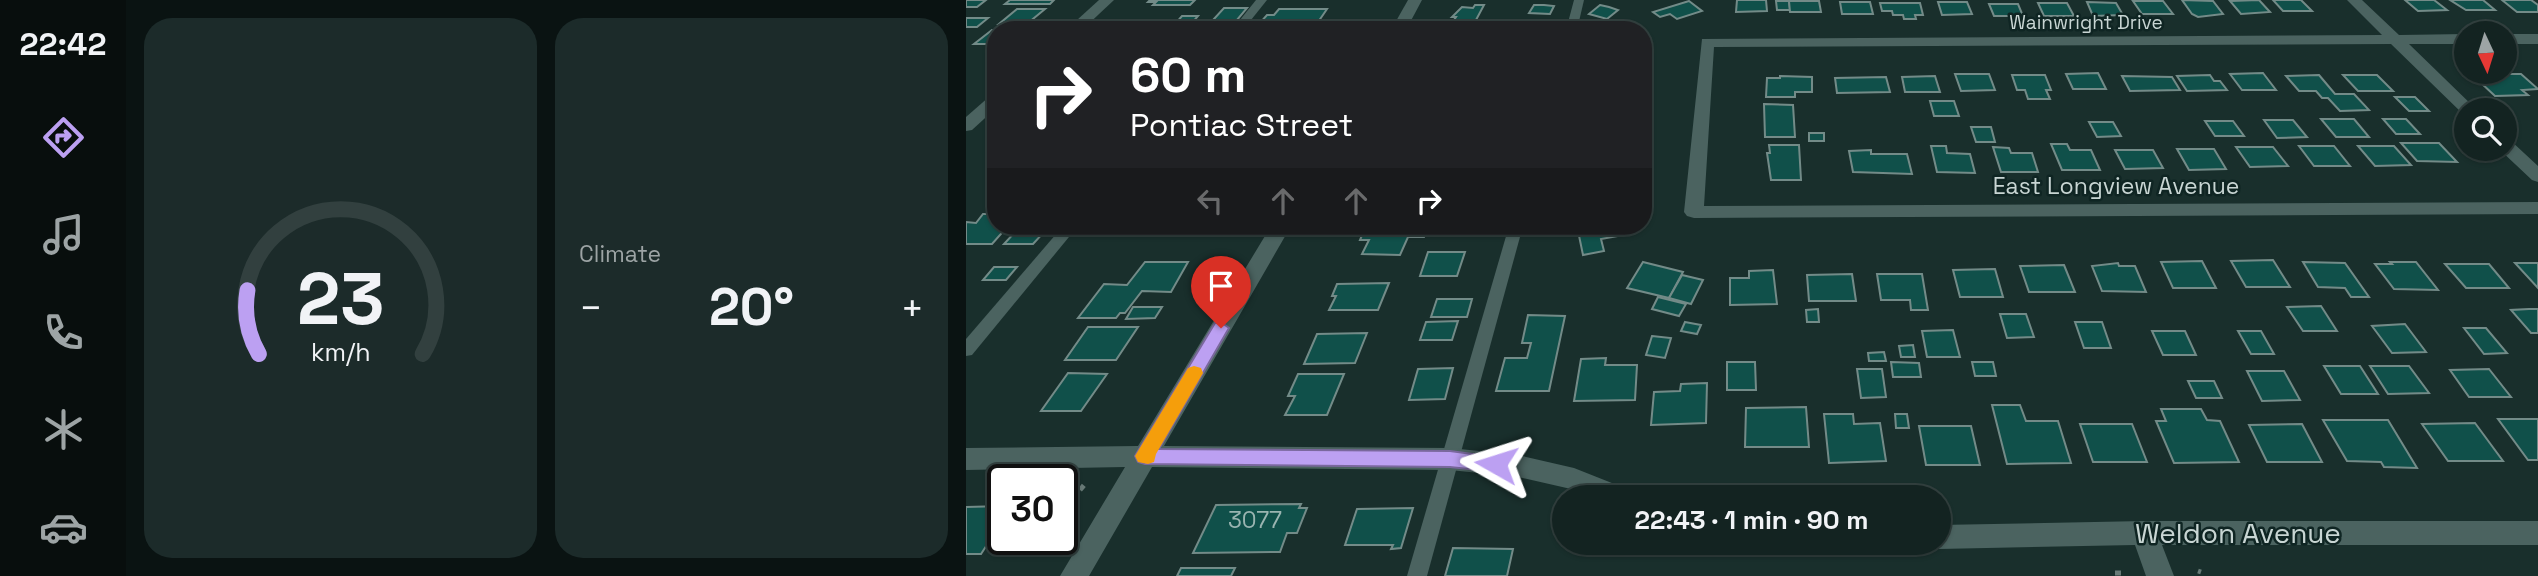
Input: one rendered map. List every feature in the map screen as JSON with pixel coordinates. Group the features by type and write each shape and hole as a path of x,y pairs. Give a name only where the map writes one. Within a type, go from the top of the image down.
{"street":[{"path":"1083,21 1107,0"},
{"path":"1403,21 1415,0"},
{"path":"2354,0 2456,98"},
{"name":"Wainwright Drive","path":"1695,212 1707,42 2454,39"},
{"path":"2517,39 2538,39"},
{"path":"966,126 987,107"},
{"path":"2517,156 2538,176"},
{"name":"East Longview Avenue","path":"1695,212 2538,208"},
{"path":"1074,576 1276,235"},
{"path":"966,458 1145,456 1450,459 1518,466 1589,485"},
{"path":"2144,533 2160,576"},
{"name":"Weldon Avenue","path":"1951,537 2144,533 2538,533"}],"lane":[{"path":"1244,21 1262,0"},
{"path":"1573,21 1579,0"},
{"path":"966,350 1063,235"},
{"path":"1417,576 1513,235"}],"path":[{"path":"1080,490 1085,484"},
{"path":"2115,573 2123,573"}],"building":[{"path":"966,0 986,0 977,7 966,7"},
{"path":"1010,0 1054,0 1050,4 1005,4"},
{"path":"1195,0 1190,5 1153,5 1156,2 1148,2"},
{"path":"1737,0 1766,0 1767,11 1736,12"},
{"path":"2182,0 2213,1 2223,14 2198,17 2192,14"},
{"path":"2259,0 2270,12 2241,14 2230,1"},
{"path":"2273,0 2301,0 2312,11 2283,11"},
{"path":"2405,0 2434,0 2447,10 2418,11"},
{"path":"2450,0 2483,0 2495,10 2466,10"},
{"path":"2502,0 2531,0 2538,5 2538,12 2517,12"},
{"path":"1689,1 1702,11 1677,19 1670,14 1660,17 1653,12"},
{"path":"1776,1 1789,1 1790,10 1777,10"},
{"path":"1789,1 1819,1 1821,12 1790,12"},
{"path":"2133,1 2163,1 2173,14 2142,14"},
{"path":"1840,2 1870,2 1873,14 1842,14"},
{"path":"1938,2 1967,2 1972,14 1942,15"},
{"path":"2087,2 2116,3 2123,15 2093,16"},
{"path":"1880,3 1920,3 1923,15 1915,15 1916,19 1904,19 1903,15 1893,15 1892,11 1882,11"},
{"path":"2038,3 2067,3 2074,16 2044,16"},
{"path":"1989,4 2018,4 2023,16 1994,16"},
{"path":"1475,5 1484,5 1476,20 1454,20 1456,17 1452,17 1462,7 1473,8"},
{"path":"1534,5 1554,6 1550,14 1529,13"},
{"path":"1600,5 1618,10 1607,19 1589,14"},
{"path":"1224,8 1247,8 1237,20 1213,20"},
{"path":"1017,9 1045,9 1030,21 1003,21"},
{"path":"1279,9 1327,9 1319,21 1262,21 1267,15 1274,15"},
{"path":"1182,16 1198,16 1194,21 1178,21"},
{"path":"966,18 988,18 977,27 966,27"},
{"path":"987,34 987,44 974,44"},
{"path":"2098,73 2106,89 2073,89 2066,74"},
{"path":"2263,73 2276,90 2242,90 2230,74"},
{"path":"1955,74 1989,74 1995,90 1961,91"},
{"path":"2517,74 2521,74 2538,89 2522,90 2528,95 2495,96 2482,84 2517,84"},
{"path":"2012,75 2045,75 2051,90 2046,90 2050,99 2028,99 2025,90 2017,90"},
{"path":"2210,75 2214,81 2220,81 2227,90 2187,91 2177,76"},
{"path":"2319,75 2335,94 2354,94 2369,110 2340,111 2328,98 2322,98 2316,91 2299,91 2286,76"},
{"path":"2343,75 2377,75 2393,91 2358,91"},
{"path":"1935,76 1940,92 1905,92 1902,77"},
{"path":"2122,76 2172,77 2180,90 2130,91"},
{"path":"1812,77 1812,92 1795,92 1795,97 1766,97 1767,78"},
{"path":"1886,77 1890,92 1837,93 1835,78"},
{"path":"2395,97 2415,97 2429,111 2409,111"},
{"path":"1930,101 1954,101 1959,116 1934,116"},
{"path":"1764,104 1793,105 1795,137 1765,137"},
{"path":"2321,119 2354,119 2369,137 2336,137"},
{"path":"2383,119 2406,119 2420,134 2396,134"},
{"path":"2264,120 2293,120 2307,137 2277,138"},
{"path":"2205,121 2233,121 2244,136 2215,136"},
{"path":"2089,122 2113,122 2121,136 2097,137"},
{"path":"1971,127 1991,127 1995,142 1976,142"},
{"path":"1809,133 1824,133 1824,141 1809,141"},
{"path":"2401,143 2439,143 2457,162 2417,161"},
{"path":"2051,144 2067,144 2070,150 2091,150 2100,170 2062,170"},
{"path":"1769,145 1799,145 1801,180 1771,180 1767,153 1770,153"},
{"path":"1931,146 1946,146 1947,153 1970,154 1975,173 1937,172"},
{"path":"2299,146 2334,146 2350,166 2314,166"},
{"path":"2358,146 2394,146 2411,165 2375,166"},
{"path":"1993,147 2009,148 2011,153 2032,153 2038,172 2001,172"},
{"path":"2236,147 2273,147 2288,166 2250,167"},
{"path":"2177,149 2214,149 2226,169 2189,170"},
{"path":"1871,150 1871,154 1907,154 1912,174 1853,172 1849,151"},
{"path":"2115,150 2153,150 2163,168 2125,169"},
{"path":"983,214 987,214 987,235 1000,235 992,244 966,244 966,222 976,223"},
{"path":"1012,235 1041,235 1033,244 1004,244"},
{"path":"1362,235 1425,235 1408,237 1400,255 1362,254 1369,240 1360,240"},
{"path":"1579,235 1618,235 1601,239 1604,251 1583,255"},
{"path":"1428,252 1465,252 1457,276 1420,276"},
{"path":"2273,260 2290,287 2246,287 2231,261"},
{"path":"2202,261 2216,288 2173,288 2161,262"},
{"path":"1145,262 1188,262 1171,292 1142,291 1125,313 1120,313 1116,318 1078,318 1104,284 1127,285"},
{"path":"1643,262 1683,272 1669,298 1627,288"},
{"path":"2303,262 2345,263 2369,297 2351,297 2345,288 2318,287"},
{"path":"2390,262 2416,262 2438,290 2394,289 2375,264 2392,264"},
{"path":"2118,263 2119,266 2135,266 2146,292 2102,291 2092,266"},
{"path":"2515,263 2538,263 2538,288"},
{"path":"2445,264 2489,264 2509,288 2466,288"},
{"path":"2064,265 2075,292 2029,292 2020,266"},
{"path":"994,267 1017,267 1006,280 983,280"},
{"path":"1995,269 2003,297 1960,297 1953,270"},
{"path":"1773,270 1777,304 1730,305 1730,278 1749,278 1749,271"},
{"path":"1852,274 1856,301 1809,301 1807,275"},
{"path":"1877,274 1922,274 1928,310 1911,310 1910,300 1881,300"},
{"path":"1682,275 1703,280 1691,304 1669,298"},
{"path":"1389,283 1378,310 1329,310 1336,296 1332,296 1337,284"},
{"path":"1658,297 1686,304 1679,316 1652,309"},
{"path":"1437,299 1472,299 1467,317 1431,317"},
{"path":"2321,306 2337,331 2303,331 2287,307"},
{"path":"1133,307 1162,307 1155,318 1126,319"},
{"path":"1818,309 1819,322 1807,322 1806,310"},
{"path":"2538,309 2538,333 2531,333 2511,310"},
{"path":"2000,314 2026,314 2034,337 2007,338"},
{"path":"1528,315 1565,316 1549,391 1496,391 1505,358 1527,358 1531,343 1522,343"},
{"path":"1458,321 1452,340 1420,340 1426,322"},
{"path":"1685,322 1701,325 1697,334 1681,331"},
{"path":"2075,322 2102,322 2111,348 2084,348"},
{"path":"2405,324 2426,352 2392,353 2372,326"},
{"path":"1088,327 1138,327 1116,360 1065,360"},
{"path":"2464,328 2486,328 2507,353 2484,354"},
{"path":"1953,330 1960,357 1927,357 1922,331"},
{"path":"2152,331 2185,331 2196,355 2163,355"},
{"path":"2238,331 2261,331 2274,354 2251,354"},
{"path":"1367,333 1355,363 1304,364 1317,334"},
{"path":"1652,336 1671,338 1665,358 1646,355"},
{"path":"1913,345 1915,357 1901,357 1899,346"},
{"path":"1884,352 1886,361 1869,361 1868,353"},
{"path":"1606,358 1605,365 1637,365 1635,400 1574,401 1581,359"},
{"path":"1727,362 1755,362 1756,390 1727,390"},
{"path":"1891,362 1919,363 1921,377 1893,377"},
{"path":"1972,362 1993,362 1996,376 1975,376"},
{"path":"2324,366 2360,366 2378,394 2341,394"},
{"path":"2370,366 2409,366 2429,393 2388,394"},
{"path":"1453,368 1445,399 1409,400 1418,369"},
{"path":"1857,369 1882,369 1886,397 1861,398"},
{"path":"2489,369 2511,397 2469,397 2450,370"},
{"path":"2247,371 2284,371 2300,400 2262,401"},
{"path":"1068,373 1107,374 1081,411 1041,411"},
{"path":"1298,374 1344,374 1327,415 1285,415 1295,396 1288,396"},
{"path":"2188,381 2214,381 2222,398 2196,398"},
{"path":"1707,383 1706,423 1651,425 1654,392 1680,391 1681,384"},
{"path":"1992,405 2020,405 2026,421 2058,421 2071,463 2007,464"},
{"path":"1806,407 1809,447 1745,447 1746,408"},
{"path":"2161,409 2201,409 2207,420 2220,421 2239,462 2174,463 2156,421 2166,421"},
{"path":"1824,414 1853,414 1854,424 1880,423 1886,461 1829,463"},
{"path":"1895,414 1907,414 1909,428 1896,428"},
{"path":"2498,419 2538,419 2538,460 2528,460"},
{"path":"2323,420 2388,420 2417,468 2384,467 2381,462 2347,461"},
{"path":"2475,423 2503,461 2448,461 2422,424"},
{"path":"2080,424 2132,424 2147,462 2093,462"},
{"path":"2302,424 2322,462 2267,462 2249,425"},
{"path":"1919,426 1971,426 1980,465 1926,465"},
{"path":"1301,504 1299,508 1307,508 1297,533 1287,533 1280,552 1193,553 1216,505"},
{"path":"987,506 987,545 981,554 966,554 966,507"},
{"path":"1413,508 1401,548 1391,549 1393,545 1345,545 1357,509"},
{"path":"1453,548 1513,549 1507,576 1445,576"},
{"path":"1181,568 1235,568 1231,576 1177,576"}],"slow traffic":[{"path":"1148,456 1145,456 1194,373"}],"route":[{"path":"1221,328 1145,456 1450,459 1496,464"}]}
